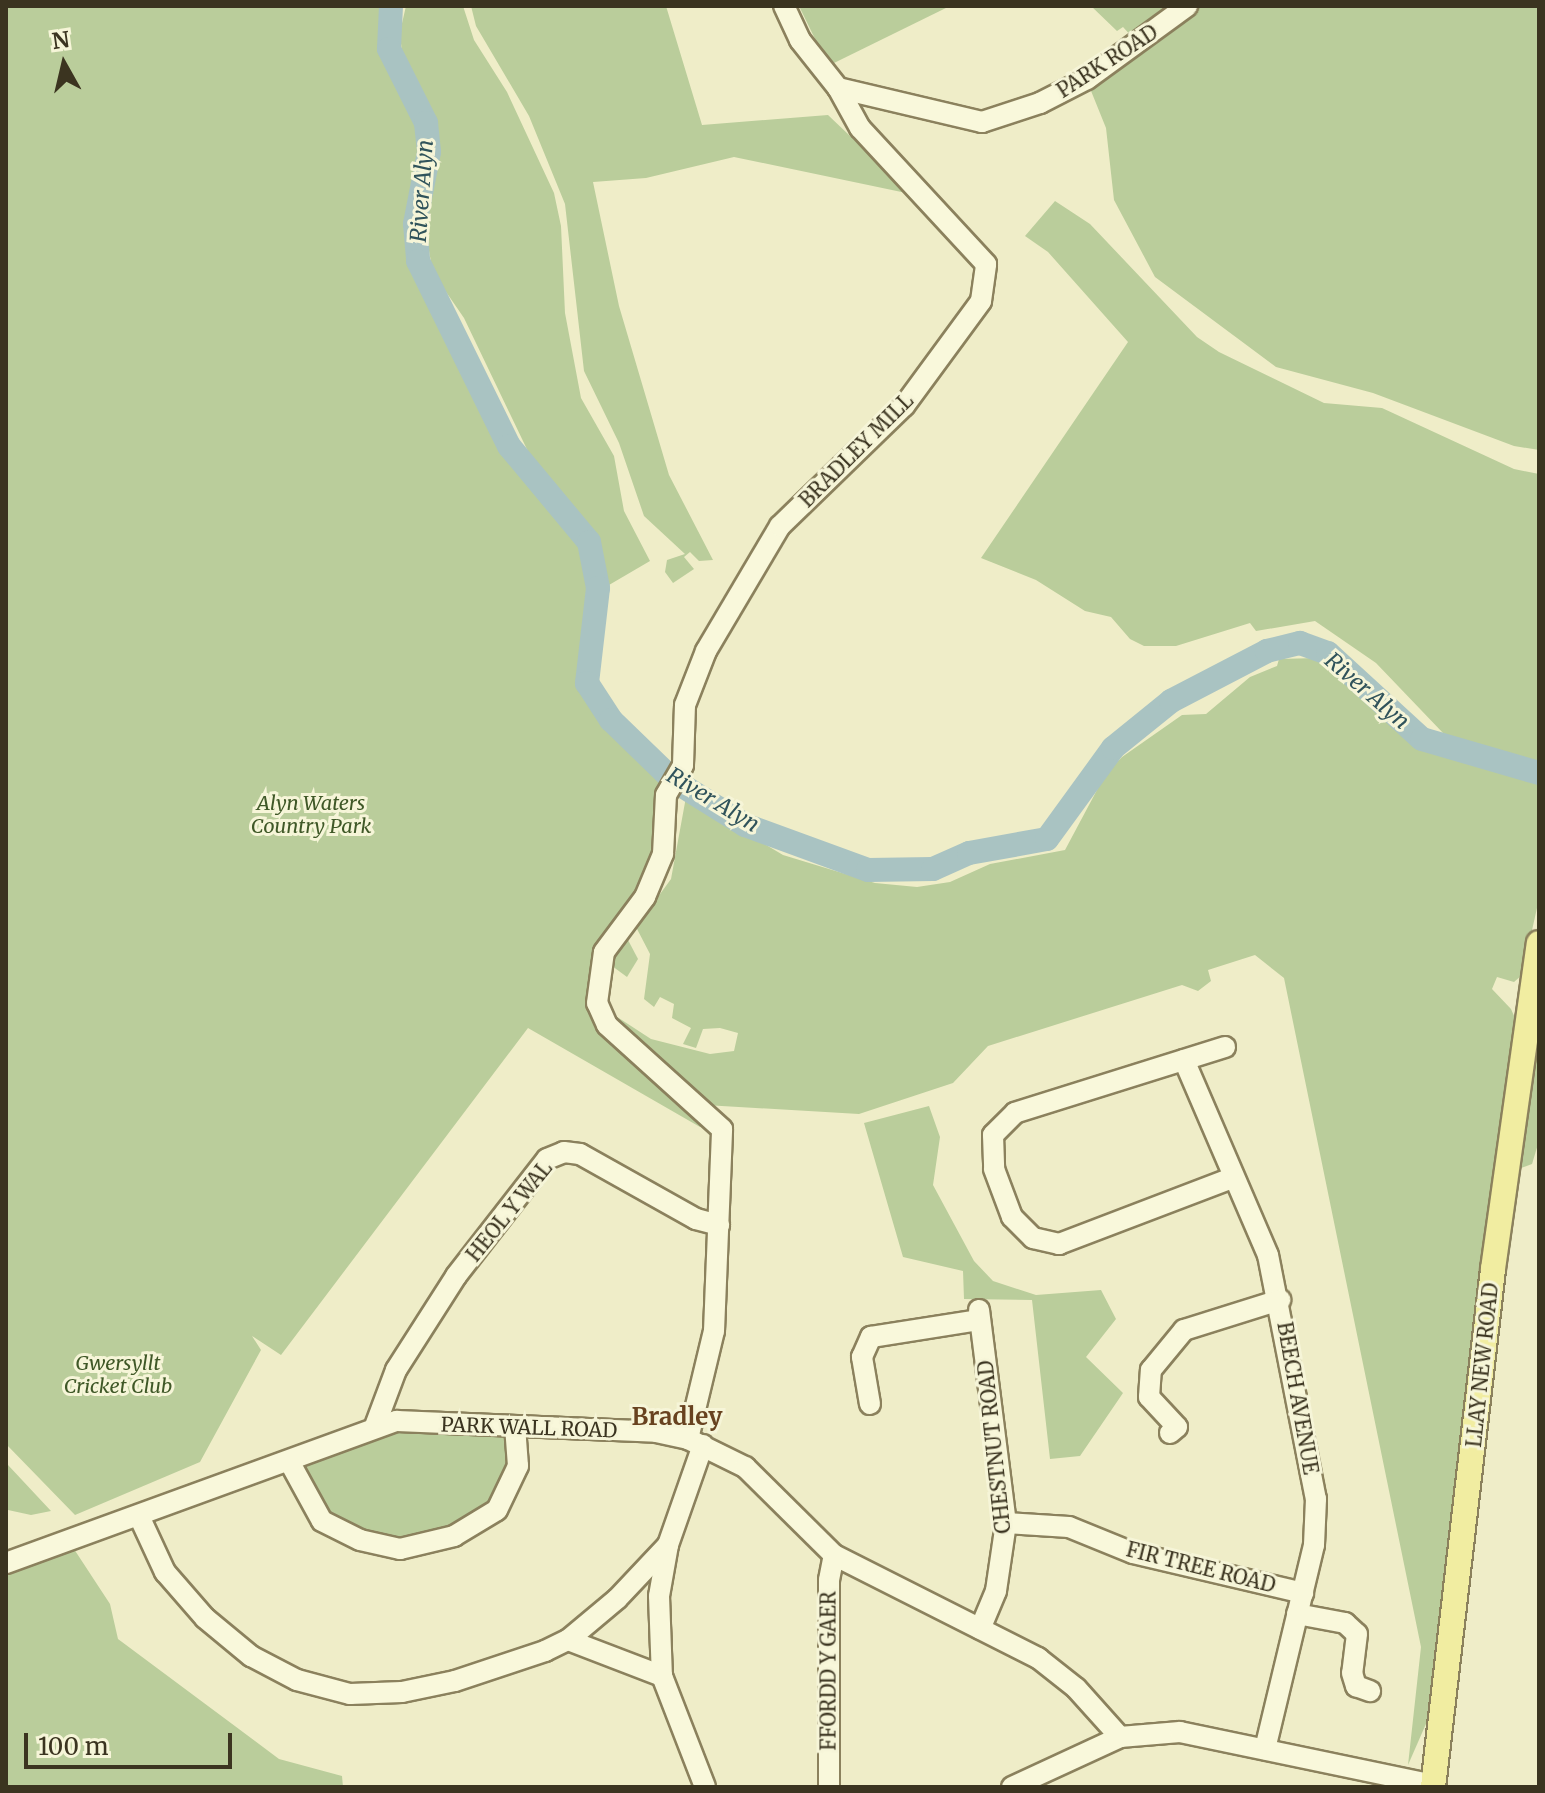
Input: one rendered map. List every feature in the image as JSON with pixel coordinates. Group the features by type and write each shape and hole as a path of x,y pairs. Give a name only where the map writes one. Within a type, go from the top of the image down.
{"main road":[{"name":"LLAY NEW ROAD","path":"1433,1786 1493,1269 1539,943"}],"street":[{"path":"784,6 800,40 838,88"},
{"name":"PARK ROAD","path":"838,88 982,122 1040,103 1087,79 1187,6"},
{"name":"BRADLEY MILL","path":"705,1787 662,1676 659,1596 668,1545 695,1442 714,1331 722,1129 607,1025 597,1003 604,952 645,897 663,854 666,795 683,765 685,705 706,651 780,526 904,406 981,301 986,264 860,128 838,88"},
{"path":"1225,1047 1015,1113 993,1135 994,1169 1012,1217 1033,1238 1059,1244 1234,1177"},
{"name":"BEECH AVENUE","path":"1184,1060 1268,1255 1280,1300 1316,1499 1303,1593 1265,1749"},
{"name":"HEOL Y WAL","path":"375,1426 396,1370 456,1276 547,1159 564,1152 580,1154 696,1219 719,1225"},
{"path":"1177,1426 1149,1397 1151,1370 1184,1330 1280,1300"},
{"name":"CHESTNUT ROAD","path":"872,1399 862,1357 871,1337 980,1315 1006,1523 996,1591 980,1629"},
{"name":"PARK WALL ROAD","path":"6,1563 289,1461 375,1426 397,1421 641,1431 695,1442 745,1467 834,1555 1056,1670 1120,1737"},
{"path":"289,1461 322,1521 360,1540 400,1549 454,1536 497,1510 518,1466 515,1426"},
{"path":"139,1516 165,1572 205,1618 251,1656 297,1680 350,1694 402,1692 455,1681 568,1640 668,1545"},
{"name":"FIR TREE ROAD","path":"1006,1523 1069,1527 1133,1553 1303,1593"},
{"name":"FFORDD Y GAER","path":"829,1787 829,1580 834,1555"},
{"path":"1297,1614 1345,1623 1357,1634 1352,1673 1356,1686 1370,1691"},
{"path":"568,1640 662,1676"},
{"path":"1012,1787 1050,1779 1120,1737 1180,1732 1433,1786"}],"green space":[{"name":"Alyn Waters Country Park","path":"6,6 392,6 389,49 426,123 429,152 415,223 418,261 509,446 589,542 598,588 587,683 611,720 673,780 660,853 588,1005 709,1119 700,1127 528,1028 281,1355 252,1336 261,1350 200,1462 75,1515 6,1444"},
{"path":"406,6 463,6 474,40 507,92 554,193 561,226 565,313 581,398 614,456 624,511 650,561 609,585 596,539 535,466 464,318 433,273 424,223 435,125 402,54 400,32"},
{"path":"471,6 666,6 702,125 828,115 911,194 734,157 646,178 593,182 619,306 669,475 713,560 699,561 690,552 684,557 694,569 673,583 665,572 667,560 685,554 644,516 619,443 584,371 565,204 529,116 476,26"},
{"path":"799,6 950,6 834,63 818,45"},
{"path":"1091,6 1539,6 1539,450 1514,446 1373,393 1276,367 1155,277 1114,200 1106,128 1085,76 1134,39 1123,27 1117,31"},
{"path":"1055,201 1090,224 1197,337 1219,352 1324,403 1382,408 1514,469 1539,474 1539,764 1478,750 1443,733 1376,663 1315,621 1256,631 1250,623 1176,646 1144,646 1130,639 1111,617 1085,611 1036,580 981,558 1128,342 1048,252 1025,236"},
{"path":"1317,658 1427,749 1539,783 1539,899 1522,975 1514,982 1497,977 1492,989 1511,1009 1518,1025 1429,1717 1408,1765 1421,1647 1284,978 1255,955 1208,970 1211,981 1198,991 1182,985 988,1046 953,1083 859,1114 705,1105 610,1023 608,1011 651,1039 710,1054 734,1051 738,1033 720,1028 703,1029 696,1048 683,1044 691,1028 672,1018 674,1004 660,997 654,1007 644,999 650,954 636,927 671,879 686,797 783,855 875,883 917,887 950,882 990,864 1065,850 1105,775 1122,757 1182,715 1206,714 1250,677 1277,666 1279,659"},
{"path":"628,940 638,959 627,977 608,963 617,943"},
{"path":"1539,981 1539,1141 1532,1164 1521,1168 1513,1162"},
{"path":"929,1106 940,1137 933,1185 974,1261 993,1281 1036,1295 1101,1290 1116,1319 1086,1357 1123,1393 1080,1456 1050,1459 1032,1300 964,1299 963,1271 903,1257 864,1123"},
{"path":"375,1426 515,1426 518,1466 497,1510 400,1549 322,1521 289,1461"},
{"path":"8,1465 51,1511 31,1515 8,1510 6,1514"},
{"path":"72,1546 110,1604 118,1639 279,1759 342,1776 343,1787 6,1787 6,1565"}],"waterway":[{"name":"River Alyn","path":"391,6 389,49 426,123 429,152 415,224 418,261 509,446 589,542 598,588 587,683 611,720 673,780 745,825 868,870 933,869 969,853 1047,839 1113,748 1171,701 1267,651 1300,643 1328,653 1422,739 1539,773"}],"district":[{"name":"Bradley","path":"677,1417"}],"park label":[{"name":"Gwersyllt Cricket Club","path":"118,1374"}]}
